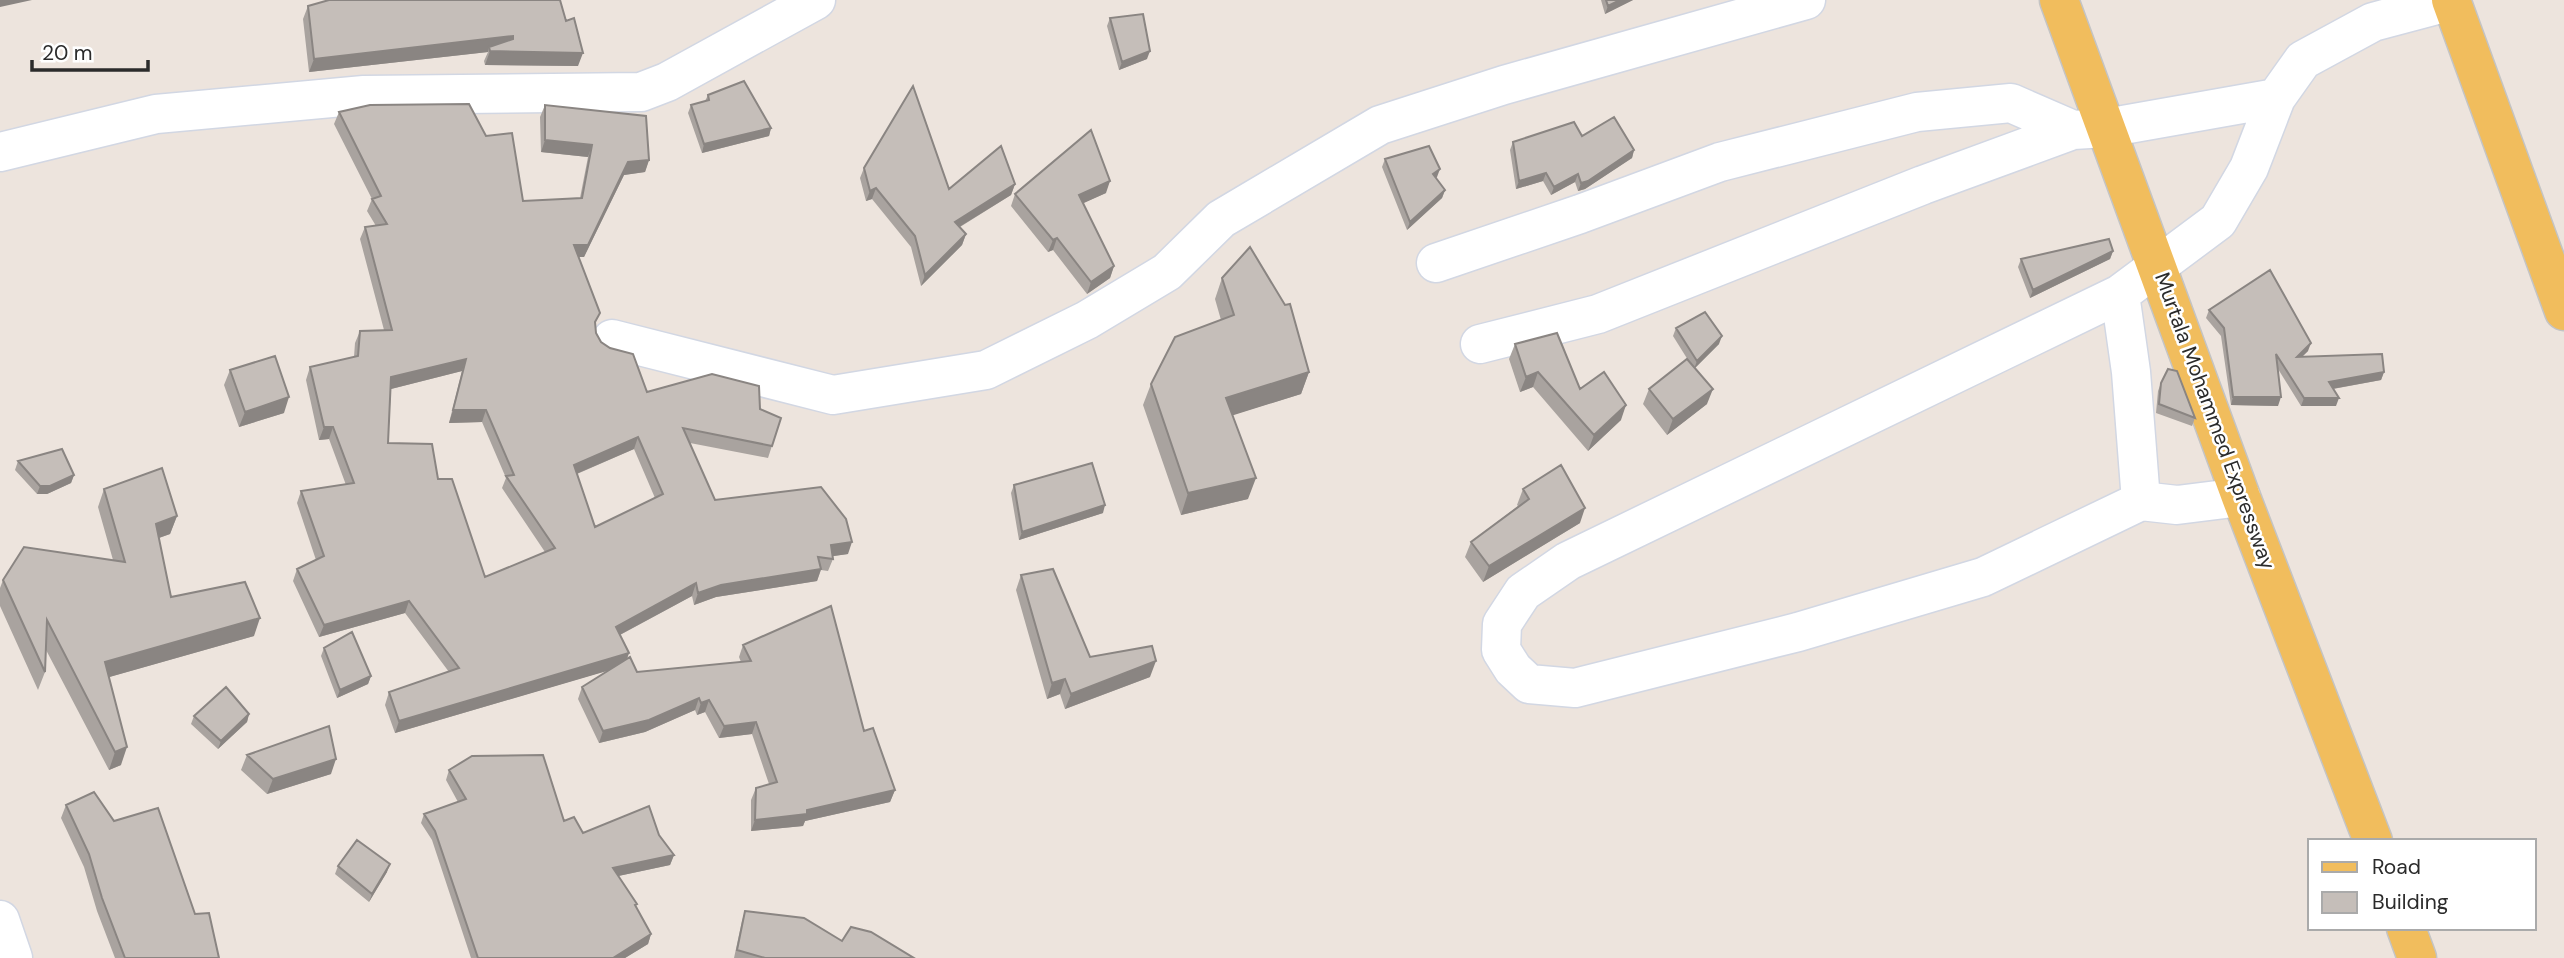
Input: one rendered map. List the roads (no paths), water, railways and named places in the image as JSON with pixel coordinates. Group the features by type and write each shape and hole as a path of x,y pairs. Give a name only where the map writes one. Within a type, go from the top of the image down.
{"main road":[{"name":"Murtala Mohammed Expressway","path":"2059,0 2090,129 2158,265 2241,497 2372,839"},
{"path":"2451,1 2564,312"},
{"path":"2407,930 2417,958"}],"street":[{"path":"0,152 156,114 364,95 641,92 667,82 816,0"},
{"path":"612,339 832,395 986,370 1087,320 1167,272 1221,219 1380,125 1504,85 1806,0"},
{"path":"2241,497 2177,505 2141,501 1983,577 1798,632 1574,688 1529,684 1513,669 1501,650 1502,624 1523,592 1568,561 2120,294 2218,221 2249,168 2276,98 2303,60 2373,22 2451,1"},
{"path":"1480,344 1598,314 1923,185 2090,129 2276,98"},
{"path":"1436,263 1720,162 1917,112 2011,103 2090,129"},
{"path":"2120,294 2132,372 2141,501"},
{"path":"0,920 13,958"}]}
